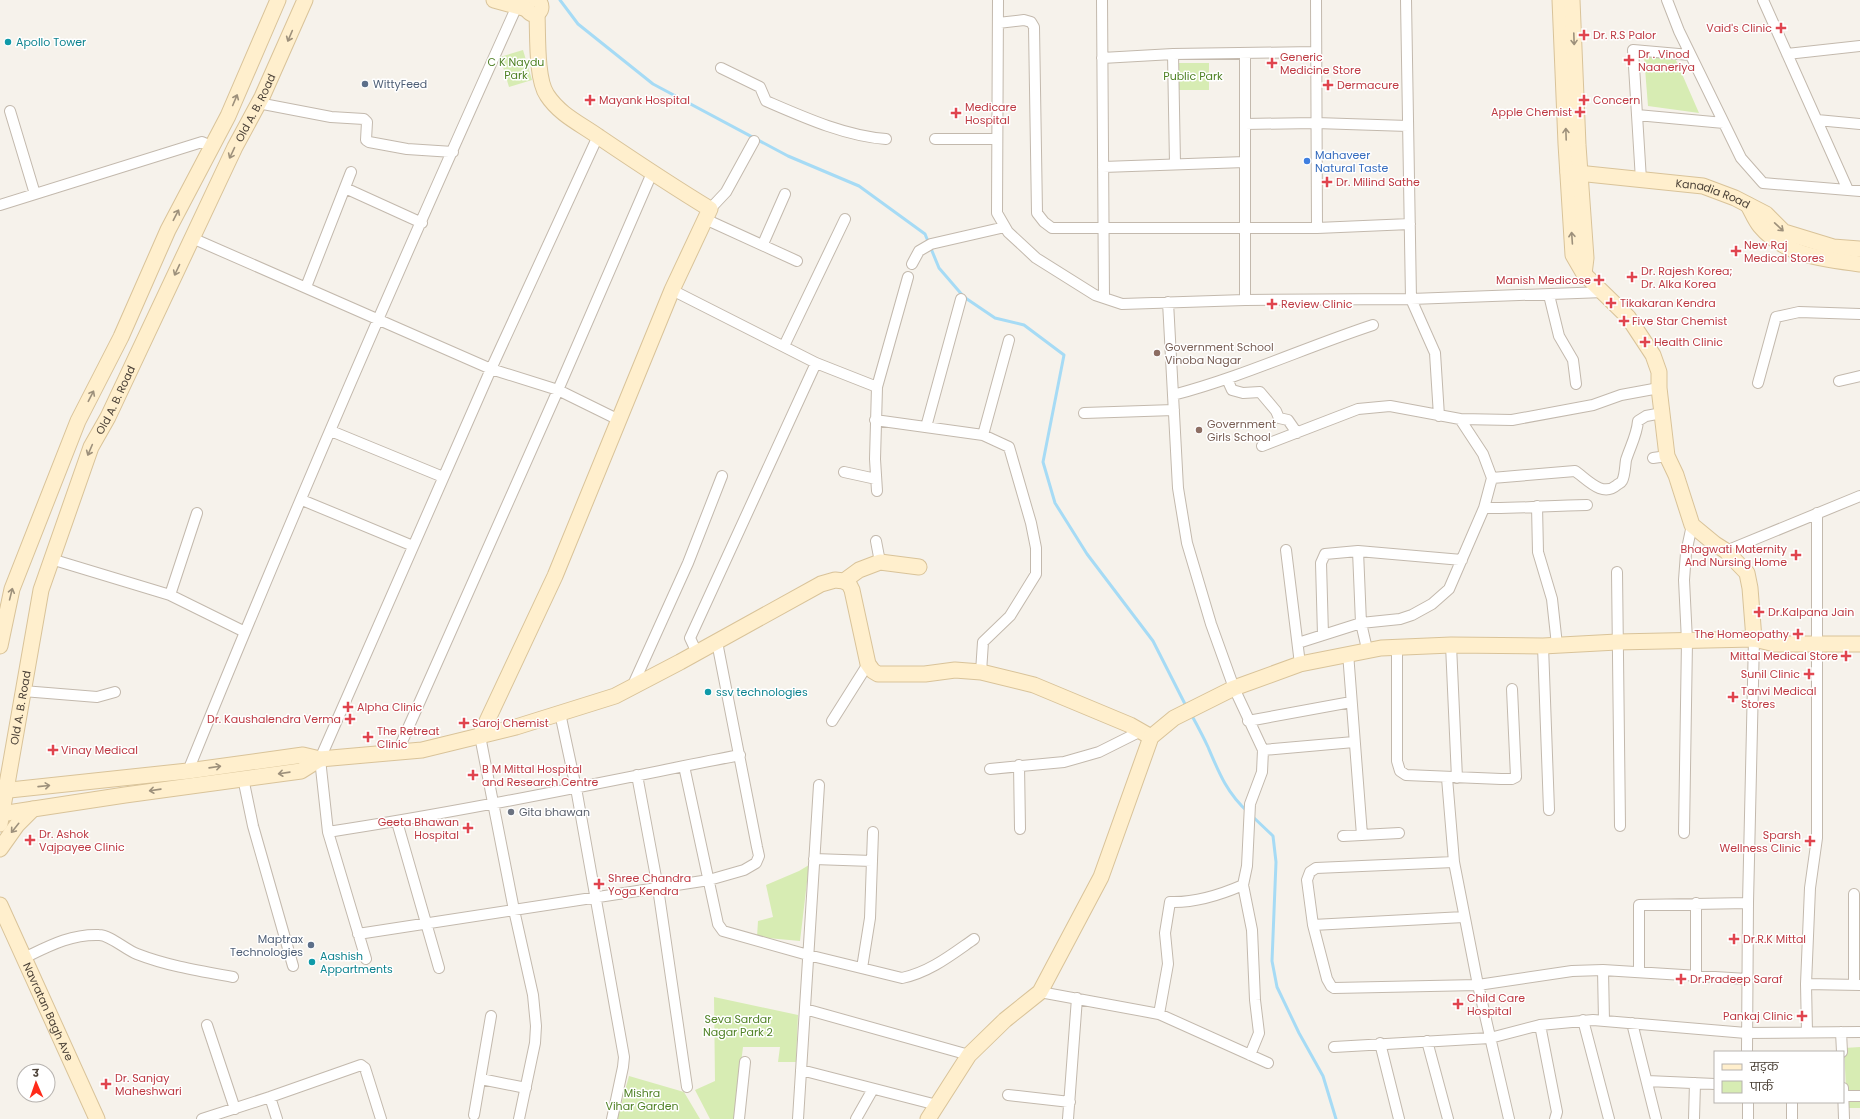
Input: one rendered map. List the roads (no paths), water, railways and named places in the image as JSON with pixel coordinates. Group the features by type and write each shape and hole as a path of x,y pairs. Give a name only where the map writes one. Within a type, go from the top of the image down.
{"street":[{"name":"Old A. B. Road","path":"1,817 3,791 41,590 91,447 108,417 235,146 258,103 305,0"},
{"path":"494,0 535,4"},
{"path":"998,0 996,139 997,213 1008,232 1036,258 1095,295 1122,304 1245,300 1411,300 1604,292"},
{"path":"1102,0 1104,298"},
{"path":"1316,0 1315,52 1317,228"},
{"path":"1406,0 1411,300 1435,353 1439,416"},
{"path":"1560,0 1574,173"},
{"path":"1572,0 1574,173 1573,255 1584,274 1628,317 1653,355 1659,372 1662,413 1660,457 1676,475 1692,525 1686,553 1684,580 1687,641 1684,833"},
{"path":"1668,0 1679,31 1690,55 1741,158 1763,183 1860,191"},
{"path":"1763,0 1848,190"},
{"name":"Old A. B. Road","path":"0,646 12,589 78,421 121,337 168,230 228,116 275,2"},
{"path":"535,4 540,73 547,95 570,119 598,136 652,173 708,214 797,261"},
{"path":"188,771 244,632 452,152 535,4"},
{"path":"998,22 1024,20 1031,22 1034,27 1037,213 1044,222 1052,228 1317,228 1410,224"},
{"path":"1787,54 1860,46"},
{"path":"1642,180 1633,50 1690,55"},
{"path":"1102,58 1173,54 1315,52"},
{"path":"1245,53 1245,300"},
{"path":"1173,54 1175,164"},
{"path":"721,68 760,87 766,101 816,122 875,138 886,139"},
{"path":"258,103 331,117 364,119 367,122 366,140 369,142 407,149 452,152"},
{"path":"10,111 35,194"},
{"path":"1637,115 1724,123"},
{"path":"1817,120 1860,124"},
{"path":"1246,124 1316,123 1408,126"},
{"path":"366,959 328,832 320,759 491,369 598,136"},
{"path":"935,138 996,139"},
{"path":"519,1119 535,1043 536,1026 533,995 514,910 480,736 555,576 672,290 708,214 726,192 754,141"},
{"path":"0,205 202,142 211,146"},
{"path":"1103,167 1245,162"},
{"path":"306,287 351,172"},
{"path":"397,753 558,390 652,173"},
{"name":"Kanadia Road","path":"1574,173 1704,186 1735,198 1748,205 1760,226 1775,241 1802,254 1860,264"},
{"path":"345,188 422,222"},
{"path":"763,244 785,194"},
{"path":"1748,205 1766,214 1784,232 1833,247 1860,249"},
{"path":"784,346 845,219"},
{"path":"912,264 920,251 927,246 1005,227"},
{"path":"192,238 491,369 558,390 619,420"},
{"path":"877,491 875,420 877,387 908,277"},
{"path":"672,290 816,363 877,387"},
{"path":"1550,295 1559,336 1573,360 1576,384"},
{"path":"926,427 961,299"},
{"path":"1168,302 1178,488 1187,543 1211,624 1234,688 1248,721 1263,750 1262,772 1250,804 1247,866 1243,885 1252,930 1258,1033 1250,1055"},
{"path":"1758,383 1776,317 1799,312 1860,314"},
{"path":"1173,395 1226,379 1326,340 1374,325"},
{"path":"983,435 1009,340"},
{"path":"697,653 690,638 816,363"},
{"path":"1839,381 1860,376"},
{"path":"1226,379 1232,390 1237,392 1260,392 1276,411 1279,418 1288,420 1297,433"},
{"path":"1262,446 1358,409 1390,406 1460,419 1512,420 1593,406 1621,395 1659,388"},
{"path":"1084,413 1174,410"},
{"path":"1492,478 1575,471 1585,481 1592,483 1596,488 1608,490 1614,488 1622,482 1626,461 1637,432 1638,421 1646,416 1662,413"},
{"path":"1298,643 1361,623 1400,618 1419,612 1432,604 1449,589 1484,508 1492,478 1483,454 1460,419"},
{"path":"875,420 983,435 1009,447 1031,524 1036,548 1036,574 1010,616 983,642 981,672"},
{"path":"331,430 443,477"},
{"path":"844,472 876,479"},
{"path":"632,687 688,563 722,476"},
{"path":"1726,551 1860,496"},
{"path":"302,500 413,546"},
{"path":"1484,508 1522,509 1537,506 1587,505"},
{"path":"1537,506 1538,552 1552,599 1550,645 1549,810"},
{"path":"170,595 197,513"},
{"path":"1807,1032 1806,984 1810,888 1817,838 1817,513"},
{"path":"1692,525 1726,551 1747,573 1750,588 1754,639 1748,902 1747,1051"},
{"path":"876,541 880,562"},
{"path":"1286,550 1300,664"},
{"path":"1323,635 1321,563 1325,554 1358,551 1462,560"},
{"path":"1358,551 1361,623 1367,650"},
{"path":"51,559 170,595 244,632"},
{"path":"3,791 188,771 303,755 320,759 397,753 422,750 480,736 614,696 697,653 821,584 835,580 844,580 859,570 880,562 919,567"},
{"path":"1617,572 1620,826"},
{"path":"844,580 849,584 852,590 868,664 873,671 878,674 925,674 954,670 981,672 1034,685 1130,725 1146,734"},
{"path":"990,769 1018,765 1064,762 1100,752 1146,734 1174,718 1234,688 1300,664 1367,650 1397,647 1451,645 1550,645 1754,639 1775,644 1860,635"},
{"path":"1817,639 1860,644"},
{"path":"358,934 709,880 744,870 756,863 759,856 717,642"},
{"path":"1451,645 1454,862 1478,985 1509,1119"},
{"path":"1397,647 1397,761 1400,771 1406,775 1452,778 1512,779 1516,777 1512,689"},
{"path":"1348,653 1362,835"},
{"path":"832,721 868,664"},
{"path":"23,691 96,697 115,692"},
{"path":"1248,721 1352,702"},
{"path":"560,713 576,788 624,1057 612,1119"},
{"path":"928,1119 969,1055 1005,1020 1040,992 1101,877 1146,734"},
{"path":"1263,750 1354,742"},
{"path":"328,832 397,822 494,804 740,755"},
{"path":"1,817 33,809 300,771 320,759"},
{"path":"1018,765 1020,829"},
{"path":"684,766 718,924 723,931 808,955 902,978 915,975 932,968 974,939"},
{"path":"637,775 658,888 687,1087"},
{"path":"243,778 253,826 293,966"},
{"path":"798,1119 819,785"},
{"path":"0,849 17,825 33,809"},
{"path":"397,822 439,968"},
{"path":"862,968 870,918 873,832"},
{"path":"1343,836 1399,833"},
{"path":"814,859 872,861"},
{"path":"1454,862 1316,868 1310,872 1307,880 1313,925 1327,979 1331,986 1334,988 1478,985 1572,971 1603,970 1747,979"},
{"path":"1159,1014 1168,964 1165,933 1170,902 1182,902 1222,894 1243,885"},
{"path":"1806,984 1857,985 1857,925 1854,894"},
{"path":"1639,972 1638,906 1643,904 1748,902"},
{"path":"1696,903 1696,975"},
{"name":"Navratan Bagh Ave","path":"0,905 97,1119"},
{"path":"1313,925 1464,917"},
{"path":"24,958 62,940 80,935 102,935 136,954 179,968 233,977"},
{"path":"1603,970 1604,1021"},
{"path":"1040,992 1077,998 1091,1003 1159,1014 1268,1063"},
{"path":"1068,1119 1077,998"},
{"path":"805,1009 969,1055"},
{"path":"474,1115 491,1016"},
{"path":"1583,1020 1609,1119"},
{"path":"1334,1047 1380,1043 1490,1038 1540,1025 1583,1020 1746,1033 1860,1032"},
{"path":"1632,1023 1656,1119"},
{"path":"207,1025 235,1108"},
{"path":"1540,1025 1557,1112 1555,1119"},
{"path":"1841,1032 1842,1051"},
{"path":"1427,1041 1448,1119"},
{"path":"1380,1043 1399,1119"},
{"path":"739,1119 745,1062"},
{"path":"202,1119 360,1065 365,1068 381,1119"},
{"path":"801,1070 937,1105"},
{"path":"481,1079 526,1088"},
{"path":"1647,1081 1714,1084"},
{"path":"1694,1119 1695,1083"},
{"path":"856,1119 873,1089"},
{"path":"1008,1095 1070,1102"},
{"path":"1844,1096 1860,1096"},
{"path":"270,1097 277,1119"},
{"path":"1748,1103 1748,1119"},
{"path":"1792,1103 1792,1119"},
{"path":"1843,1103 1844,1119"}],"waterway":[{"path":"560,0 578,24 653,84 788,156 859,186 925,234 939,268 964,297 995,318 1024,325 1064,355 1043,462 1055,503 1087,554 1153,641 1187,708"},
{"path":"1191,714 1224,782 1234,797 1248,812"},
{"path":"1252,816 1273,836 1276,862 1272,961 1277,987 1299,1033 1323,1076 1336,1119"}],"place":[{"name":"Vaid's Clinic","path":"1781,28"},
{"name":"Dr. R.S Palor","path":"1584,35"},
{"name":"Apollo Tower","path":"8,42"},
{"name":"Dr . Vinod Naaneriya","path":"1629,60"},
{"name":"Generic Medicine Store","path":"1272,63"},
{"name":"WittyFeed","path":"365,84"},
{"name":"Dermacure","path":"1328,85"},
{"name":"Mayank Hospital","path":"590,100"},
{"name":"Concern","path":"1584,100"},
{"name":"Apple Chemist","path":"1580,112"},
{"name":"Medicare Hospital","path":"956,113"},
{"name":"Mahaveer Natural Taste","path":"1307,161"},
{"name":"Dr. Milind Sathe","path":"1327,182"},
{"name":"New Raj Medical Stores","path":"1736,251"},
{"name":"Dr. Rajesh Korea; Dr. Alka Korea","path":"1632,277"},
{"name":"Manish Medicose","path":"1599,280"},
{"name":"Tikakaran Kendra","path":"1611,303"},
{"name":"Review Clinic","path":"1272,304"},
{"name":"Five Star Chemist","path":"1624,321"},
{"name":"Health Clinic","path":"1645,342"},
{"name":"Government School Vinoba Nagar","path":"1157,353"},
{"name":"Government Girls School","path":"1199,430"},
{"name":"Bhagwati Maternity And Nursing Home","path":"1796,555"},
{"name":"Dr.Kalpana Jain","path":"1759,612"},
{"name":"The Homeopathy","path":"1798,634"},
{"name":"Mittal Medical Store","path":"1846,656"},
{"name":"Sunil Clinic","path":"1809,674"},
{"name":"ssv technologies","path":"708,692"},
{"name":"Tanvi Medical Stores","path":"1733,697"},
{"name":"Alpha Clinic","path":"348,707"},
{"name":"Dr. Kaushalendra Verma","path":"350,719"},
{"name":"Saroj Chemist","path":"464,723"},
{"name":"The Retreat Clinic","path":"368,737"},
{"name":"Vinay Medical","path":"53,750"},
{"name":"B M Mittal Hospital and Research Centre","path":"473,775"},
{"name":"Gita bhawan","path":"511,812"},
{"name":"Geeta Bhawan Hospital","path":"468,828"},
{"name":"Dr. Ashok Vajpayee Clinic","path":"30,840"},
{"name":"Sparsh Wellness Clinic","path":"1810,841"},
{"name":"Shree Chandra Yoga Kendra","path":"599,884"},
{"name":"Dr.R.K Mittal","path":"1734,939"},
{"name":"Maptrax Technologies","path":"311,945"},
{"name":"Aashish Appartments","path":"312,962"},
{"name":"Dr.Pradeep Saraf","path":"1681,979"},
{"name":"Child Care Hospital","path":"1458,1004"},
{"name":"Pankaj Clinic","path":"1802,1016"},
{"name":"Dr. Sanjay Maheshwari","path":"106,1084"}],"park label":[{"name":"C K Naydu Park","path":"516,68"},
{"name":"Public Park","path":"1193,76"},
{"name":"Seva Sardar Nagar Park 2","path":"738,1025"},
{"name":"Mishra Vihar Garden","path":"642,1099"}]}
